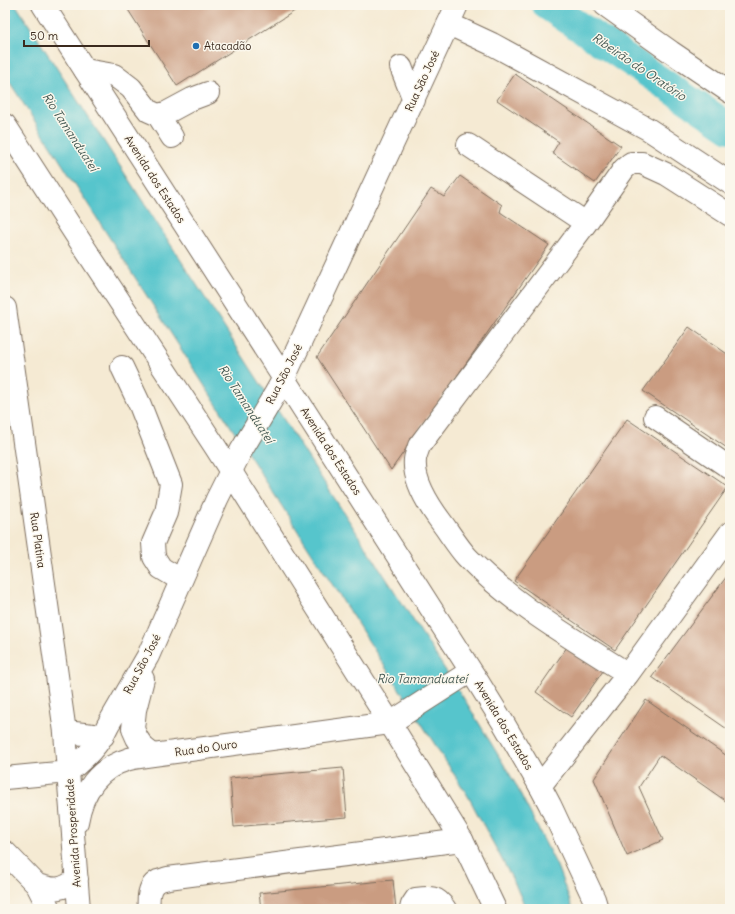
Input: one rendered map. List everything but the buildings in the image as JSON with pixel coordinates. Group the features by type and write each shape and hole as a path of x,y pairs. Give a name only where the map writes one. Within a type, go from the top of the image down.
{"main road":[{"name":"Avenida dos Estados","path":"43,5 85,70 279,386 463,676 504,724 550,805 591,892 597,909"},
{"path":"605,5 730,92"},
{"path":"453,14 492,44 648,129 730,183"},
{"name":"Rua São José","path":"68,772 91,751 103,736 148,656 230,471 279,386 453,14"},
{"path":"401,67 414,100"},
{"path":"85,70 114,76 131,88 149,111 158,115 172,137"},
{"path":"158,115 194,102"},
{"path":"5,125 230,471 398,718 462,840 495,909"},
{"path":"468,145 586,223"},
{"path":"628,674 535,615 500,588 466,556 429,506 416,473 415,460 419,446 586,223 624,169 631,163 642,163 666,174 730,214"},
{"name":"Rua Platina","path":"5,308 65,732 68,772"},
{"path":"122,367 140,405 171,484 166,513 153,543 154,557 161,568 182,580"},
{"path":"655,417 730,468"},
{"path":"540,786 628,674 730,533"},
{"path":"148,656 133,729 143,747 153,755"},
{"path":"398,718 463,676"},
{"name":"Rua do Ouro","path":"73,842 78,811 85,794 95,779 110,767 128,760 398,718"},
{"path":"65,732 103,736"},
{"name":"Avenida Prosperidade","path":"5,778 68,772 79,909"},
{"path":"149,909 149,898 152,886 168,878 462,840"},
{"path":"5,852 37,885 49,909"},
{"path":"37,885 58,889 68,886 77,879"},
{"path":"411,909 416,899 434,905"}],"water":[{"name":"Rio Tamanduateí","path":"5,5 16,5 468,705 515,783 557,866 573,909 526,909 515,884 468,796 5,75"}],"waterway":[{"name":"Ribeirão do Oratório","path":"547,5 730,128"}],"place":[{"name":"Atacadão","path":"196,46"}]}
